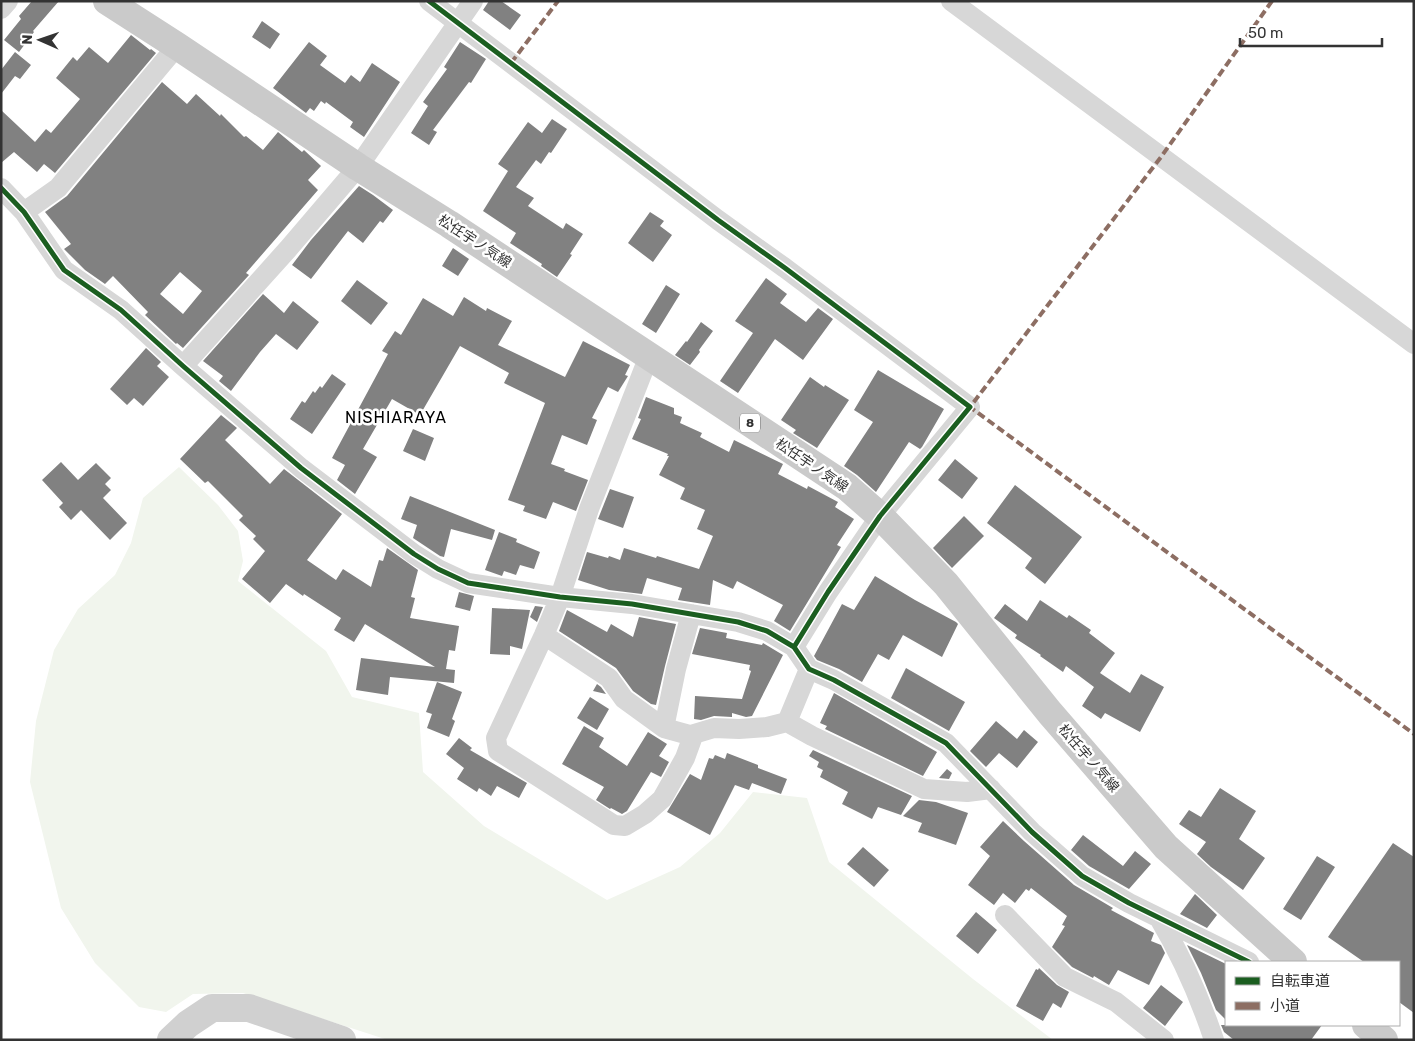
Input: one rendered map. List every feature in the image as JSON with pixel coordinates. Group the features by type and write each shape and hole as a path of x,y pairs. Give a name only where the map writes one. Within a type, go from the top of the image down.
{"main road":[{"name":"松任宇ノ気線","path":"107,1 840,482 880,516 946,584 1050,713 1166,847 1292,961"},
{"path":"171,1040 188,1024 212,1008 249,1008 342,1040"},
{"path":"1367,1026 1384,1040"}],"street":[{"path":"1,9 8,1"},
{"path":"429,1 718,220 970,407 880,516 828,592 794,647"},
{"path":"183,366 288,249 358,166 473,1"},
{"path":"950,1 1414,344"},
{"path":"24,212 58,188 177,46"},
{"path":"1,188 24,212 64,270 122,310 183,366 301,468 414,554 438,569 468,583 560,597 632,604 738,622 767,631 794,647 809,669 834,680 946,743 1032,832 1082,876 1129,903 1247,961"},
{"path":"649,356 589,509 560,597 496,738 498,751 614,825 625,826 645,814 662,799 685,758 694,734 714,728 767,727 787,722 812,736 924,789 967,792 991,789"},
{"path":"664,728 676,669 691,614"},
{"path":"544,635 609,678 624,699 664,728 693,736"},
{"path":"787,722 809,669"},
{"path":"1004,915 1065,977 1116,1002 1164,1040"},
{"path":"1159,918 1176,947 1206,1015 1214,1040"}],"shaded area":[{"path":"179,467 218,505 238,531 243,561 238,581 326,651 352,697 419,713 423,772 484,826 607,900 680,867 720,833 753,792 807,798 829,862 973,979 1053,1040 388,1040 243,993 193,994 166,1012 139,1007 95,963 61,908 30,782 36,721 54,650 78,609 115,575 131,543 143,498"}],"building":[{"path":"32,1 59,1 33,31 19,52 4,40 21,19 19,16"},
{"path":"489,1 501,1 521,15 510,30 483,10"},
{"path":"262,21 280,34 270,49 252,37"},
{"path":"131,35 156,53 55,173 44,164 37,172 14,152 1,163 1,110 35,142 46,129 51,133 80,99 56,78 73,57 77,61 89,47 108,63"},
{"path":"309,42 327,56 320,65 345,83 351,75 360,82 372,63 400,82 364,137 350,127 353,122 326,102 325,104 321,101 314,111 310,108 306,113 273,88"},
{"path":"460,42 486,59 471,83 469,82 433,130 437,132 429,145 411,133 428,106 423,102 447,69 444,67"},
{"path":"15,52 31,65 20,79 15,76 1,94 1,70"},
{"path":"162,82 187,104 196,94 220,116 221,114 244,137 246,136 263,150 278,132 302,152 304,150 321,166 308,180 318,190 246,273 249,275 183,348 176,344 145,315 148,312 113,276 105,284 85,270 64,249 71,244 45,212 67,196","holes":["180,272 202,291 183,314 160,294"]},
{"path":"552,119 567,129 551,153 549,152 541,164 536,160 516,187 534,198 528,206 563,229 566,223 583,234 557,277 541,266 542,264 510,243 516,233 483,211 508,171 498,164 528,122 542,133"},
{"path":"359,186 393,210 383,223 380,221 363,243 348,231 311,279 292,265 311,240"},
{"path":"650,212 664,221 660,226 672,235 653,262 628,243"},
{"path":"453,248 469,259 458,276 442,266"},
{"path":"766,278 787,294 780,303 806,322 818,308 833,319 803,360 775,339 738,393 720,381 753,333 735,321"},
{"path":"357,280 388,303 371,325 341,301"},
{"path":"666,285 680,294 656,333 642,324"},
{"path":"263,294 284,313 293,301 319,322 297,350 276,334 231,391 219,381 223,376 203,361"},
{"path":"464,297 486,311 487,308 512,321 498,345 565,377 583,341 630,365 625,375 628,376 618,392 608,387 592,418 597,420 587,445 562,435 551,464 588,480 576,511 553,502 546,519 523,511 525,506 508,500 545,403 504,383 509,373 460,346 420,415 392,399 363,449 377,457 355,494 337,480 345,465 332,458 388,354 382,351 395,331 401,335 423,298 453,316"},
{"path":"701,322 713,331 690,365 675,355"},
{"path":"146,348 161,362 157,366 169,377 143,406 134,398 127,405 110,389"},
{"path":"878,370 944,409 922,447 920,449 909,442 876,492 844,466 873,422 854,410"},
{"path":"332,374 346,384 312,434 290,419 302,401 305,403 313,391 315,393 320,386 322,388"},
{"path":"810,377 824,387 825,385 849,400 817,448 793,433 796,430 781,420"},
{"path":"646,397 674,408 674,414 682,417 680,423 702,433 700,437 729,452 734,440 783,464 778,474 807,489 808,486 838,502 835,507 854,519 837,545 841,547 790,631 774,621 783,605 737,581 733,589 713,580 710,605 678,600 682,588 647,578 642,594 609,590 578,580 587,552 620,560 624,548 699,569 713,536 697,529 705,510 680,499 685,488 659,475 669,456 667,456 668,454 632,439 641,419 638,418"},
{"path":"221,415 237,428 225,440 270,484 284,469 342,514 307,560 336,580 343,569 371,587 379,560 383,561 387,548 418,570 411,597 415,598 410,618 459,626 455,651 449,650 446,669 455,670 454,683 390,677 388,695 356,690 361,658 435,667 365,624 354,642 334,630 341,618 286,584 270,603 242,579 265,551 253,539 256,536 239,520 243,516 208,481 205,483 180,459"},
{"path":"413,429 434,438 425,461 403,451"},
{"path":"955,459 978,478 962,499 938,480"},
{"path":"61,462 78,480 96,463 111,478 105,484 111,490 103,498 127,523 110,540 81,510 71,520 59,507 63,503 42,480"},
{"path":"1015,485 1082,537 1045,584 1025,568 1032,558 987,523"},
{"path":"610,489 634,497 623,528 598,519"},
{"path":"410,496 495,530 492,540 451,529 444,557 440,556 413,538 417,525 401,519"},
{"path":"964,516 984,536 952,568 933,548"},
{"path":"499,532 517,539 516,542 540,552 534,569 520,565 516,575 504,571 502,576 485,570"},
{"path":"875,576 958,624 942,657 903,635 889,660 878,654 862,682 839,669 817,660 814,656 842,604 854,610"},
{"path":"459,592 474,596 470,611 455,607"},
{"path":"1040,600 1067,618 1069,615 1091,630 1089,633 1115,653 1100,673 1130,693 1141,674 1164,687 1140,732 1105,713 1101,719 1082,706 1094,687 1066,666 1063,672 1015,638 1017,635 994,618 1005,604 1027,621"},
{"path":"535,606 543,607 537,622 530,617"},
{"path":"492,608 530,610 522,649 510,646 510,655 490,654"},
{"path":"567,610 607,632 611,624 633,637 639,617 676,624 656,705 651,704 633,691 616,668 559,631"},
{"path":"700,628 727,633 726,638 762,645 763,643 783,655 752,716 746,717 732,713 732,717 714,716 701,720 694,719 695,696 742,699 751,671 749,670 750,665 692,654"},
{"path":"906,668 965,702 949,731 891,698"},
{"path":"437,682 462,692 452,719 455,721 449,737 427,728 432,714 426,712"},
{"path":"597,684 601,687 606,694 593,691"},
{"path":"834,693 937,752 923,776 825,729 827,726 820,723"},
{"path":"590,697 609,709 597,730 577,718"},
{"path":"996,721 1017,739 1024,730 1038,742 1017,768 999,753 986,767 970,751"},
{"path":"584,726 604,738 599,747 627,766 648,732 667,744 659,756 669,762 661,777 651,772 627,811 622,814 596,800 604,787 562,764"},
{"path":"459,738 472,748 470,750 527,783 519,798 497,786 491,796 479,788 477,792 457,779 464,768 446,754"},
{"path":"813,750 912,796 901,815 878,807 872,819 842,804 848,792 820,777 823,770 817,767 819,762 809,756"},
{"path":"727,753 787,779 781,794 752,783 749,790 735,785 710,835 667,812 690,774 701,780 709,758 713,759 715,755 725,759"},
{"path":"947,769 952,773 949,779 939,778"},
{"path":"1220,788 1256,811 1239,839 1265,858 1243,890 1211,867 1197,854 1206,842 1179,824 1189,810 1201,817"},
{"path":"919,800 936,802 968,813 956,845 918,832 922,823 903,816"},
{"path":"1003,821 1074,885 1113,908 1111,910 1154,933 1151,941 1161,945 1165,953 1149,985 1118,970 1109,985 1094,976 1093,978 1072,967 1052,947 1065,926 1062,925 1067,916 1031,888 1029,891 1026,889 1015,903 1003,893 994,905 968,885 990,856 980,847"},
{"path":"1083,835 1123,866 1135,851 1151,864 1129,889 1089,866 1071,850"},
{"path":"1393,843 1414,857 1414,1013 1400,1003 1400,961 1363,961 1328,937"},
{"path":"863,847 889,870 874,887 847,864"},
{"path":"1317,856 1335,867 1301,920 1283,909"},
{"path":"1195,894 1217,915 1207,928 1180,914"},
{"path":"976,912 997,930 978,954 956,936"},
{"path":"1187,945 1225,964 1225,1019 1216,1010"},
{"path":"1039,968 1057,985 1069,992 1061,1008 1053,1003 1043,1021 1016,1006 1036,969 1038,970"},
{"path":"1161,985 1183,1002 1165,1026 1143,1008"},
{"path":"1221,1025 1321,1026 1311,1040 1234,1040 1224,1032"}],"marked path":[{"path":"511,63 558,1"},
{"path":"1272,1 1161,157 970,407 1414,734"}],"cycle path":[{"path":"429,1 718,220 970,407 880,516 828,592 794,647"},
{"path":"1,188 24,212 64,270 121,310 301,468 414,554 438,569 468,583 560,597 632,604 738,622 767,631 794,647 809,669 834,680 946,743 1032,832 1082,876 1129,903 1247,961"}],"district":[{"name":"NISHIARAYA","path":"396,417"}]}
